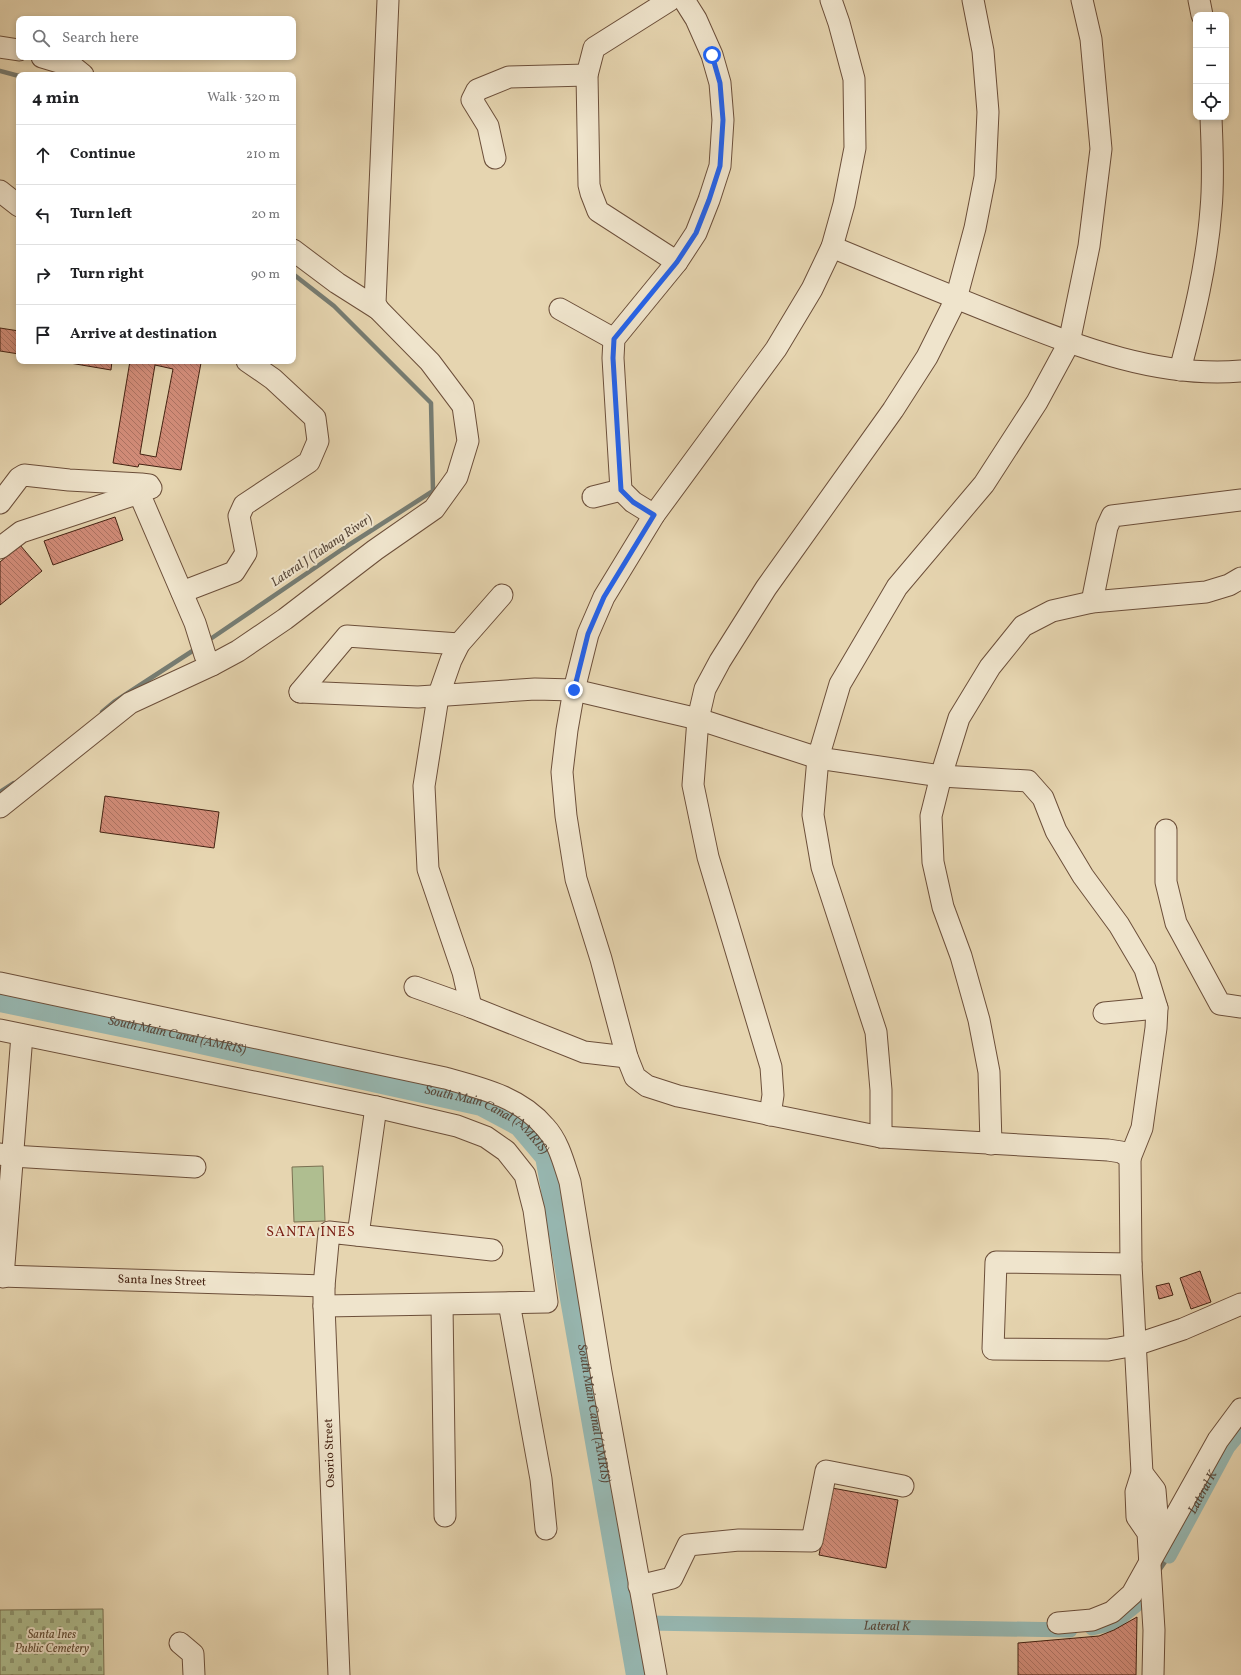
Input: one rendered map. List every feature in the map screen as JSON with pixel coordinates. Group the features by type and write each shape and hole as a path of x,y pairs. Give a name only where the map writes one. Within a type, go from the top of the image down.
{"street":[{"path":"378,309 375,303 388,0"},
{"path":"670,0 594,48 587,75 589,185 598,211 677,262"},
{"path":"654,515 633,502 621,490 613,358 614,339 677,262 696,233 720,166 723,120 720,83 712,55 696,19 684,0"},
{"path":"831,0 839,23 854,79 854,148 844,204 832,247 812,289 776,349 654,515 604,597 588,634 574,690 562,772 566,816 576,879 601,960 627,1057 635,1077 647,1086 678,1096 881,1137 1108,1150 1121,1152 1130,1158"},
{"path":"770,1115 773,1095 771,1067 708,857 693,786 698,719 706,689 720,661 766,588 893,410 927,357 956,299 975,228 985,177 988,112 983,51 973,0"},
{"path":"881,1137 881,1090 876,1032 822,867 813,816 818,758 840,684 897,587 984,484 1037,402 1069,343 1089,246 1101,149 1091,39 1082,0"},
{"path":"1199,0 1201,12"},
{"path":"0,47 16,50"},
{"path":"52,60 72,66 79,72"},
{"path":"494,158 488,126 472,100 478,90 509,77 587,75"},
{"path":"1180,370 1198,303 1206,253 1211,208 1213,158 1211,120"},
{"path":"0,191 16,204"},
{"path":"832,247 956,299 1069,343 1136,363 1180,370 1224,372 1241,371"},
{"path":"0,807 130,703 208,660 238,651 285,619 375,550 434,509 457,477 468,441 463,406 430,362 378,309 337,283 296,252"},
{"path":"560,309 614,339"},
{"path":"182,592 234,572 246,553 239,516 244,505 309,462 318,441 315,418 273,379 251,364"},
{"path":"0,503 19,478 30,475 69,480 141,484 149,485 151,488 150,493 139,493 22,532 0,548"},
{"path":"593,498 621,490"},
{"path":"139,493 195,623 208,660"},
{"path":"1092,602 1108,527 1112,516 1241,500"},
{"path":"991,1144 989,1072 979,1020 961,956 943,907 933,862 932,816 941,776 959,718 990,667 1022,626 1052,611 1092,602 1206,592 1229,585 1241,578"},
{"path":"471,1007 463,972 428,869 424,786 438,697 451,660 459,644 502,595"},
{"path":"459,644 346,630 300,692 438,697 535,689 574,690 698,719 818,758 941,776 1028,781 1043,798 1056,831 1080,870 1119,925 1145,969 1156,1008 1156,1028 1142,1128 1130,1158 1131,1264 1142,1473 1136,1492 1137,1517 1148,1533 1154,1630 1153,1675"},
{"path":"1166,830 1166,882 1176,923 1220,1004 1241,1007"},
{"path":"0,983 451,1080 490,1091 518,1104 546,1127 561,1153 570,1182 600,1372 656,1675"},
{"path":"415,987 471,1007 584,1052 627,1057"},
{"path":"1104,1013 1156,1008"},
{"path":"0,1030 376,1107 358,1235 492,1250"},
{"path":"2,1276 6,1155 22,1035"},
{"name":"Santa Ines Street","path":"2,1276 324,1296 442,1305 546,1302 534,1210 525,1175 506,1151 486,1137 457,1126 376,1107"},
{"path":"6,1155 195,1167"},
{"name":"Osorio Street","path":"339,1675 324,1296 329,1232 358,1235"},
{"path":"1131,1264 996,1262 993,1349 1108,1350 1135,1345 1183,1329 1241,1304"},
{"path":"509,1303 541,1479 546,1529"},
{"path":"442,1305 445,1516"},
{"path":"1058,1623 1092,1620 1112,1612 1132,1594 1218,1440 1241,1409"},
{"path":"639,1586 672,1578 688,1545 739,1540 812,1541 826,1471 903,1486"},
{"path":"180,1643 193,1654 195,1662 194,1675"}],"green space":[{"path":"323,1166 325,1221 294,1222 292,1167"},
{"name":"Santa Ines Public Cemetery","path":"103,1609 104,1675 0,1675 0,1610"}],"building":[{"path":"0,328 16,331 16,354 0,351"},
{"path":"76,364 112,364 111,370"},
{"path":"130,364 201,364 181,470 139,464 138,467 113,463","holes":["155,365 173,369 156,457 140,454"]},
{"path":"115,517 123,540 53,565 44,541"},
{"path":"20,545 42,571 0,605 0,562"},
{"path":"105,796 219,812 214,848 100,832"},
{"path":"1200,1271 1211,1302 1191,1309 1180,1278"},
{"path":"1169,1283 1173,1295 1159,1299 1156,1286"},
{"path":"832,1488 898,1500 886,1568 819,1555"},
{"path":"1137,1617 1136,1675 1018,1675 1018,1643 1099,1636 1114,1630"}],"waterway":[{"name":"Lateral J (Tabang River)","path":"0,71 16,75"},
{"name":"Lateral J (Tabang River)","path":"206,642 344,548 433,491 431,403 334,306 296,276"},
{"name":"Lateral J (Tabang River)","path":"102,712 114,702 197,648"},
{"name":"Lateral J (Tabang River)","path":"0,792 14,783"},
{"name":"South Main Canal (AMRIS)","path":"0,999 151,1030 482,1103 521,1124 548,1156 639,1675"},
{"name":"Lateral K","path":"1169,1556 1228,1447 1241,1431"},
{"path":"1158,1572 1169,1556"},
{"name":"Lateral K","path":"1092,1628 1114,1623 1136,1605"},
{"name":"Lateral K","path":"631,1625 646,1623 1070,1630"}],"district":[{"name":"SANTA INES","path":"311,1232"}],"route":[{"path":"574,690 588,634 604,597 654,515 633,502 621,490 613,358 614,339 677,262 696,233 709,200 720,166 723,120 720,83 712,55"}]}
